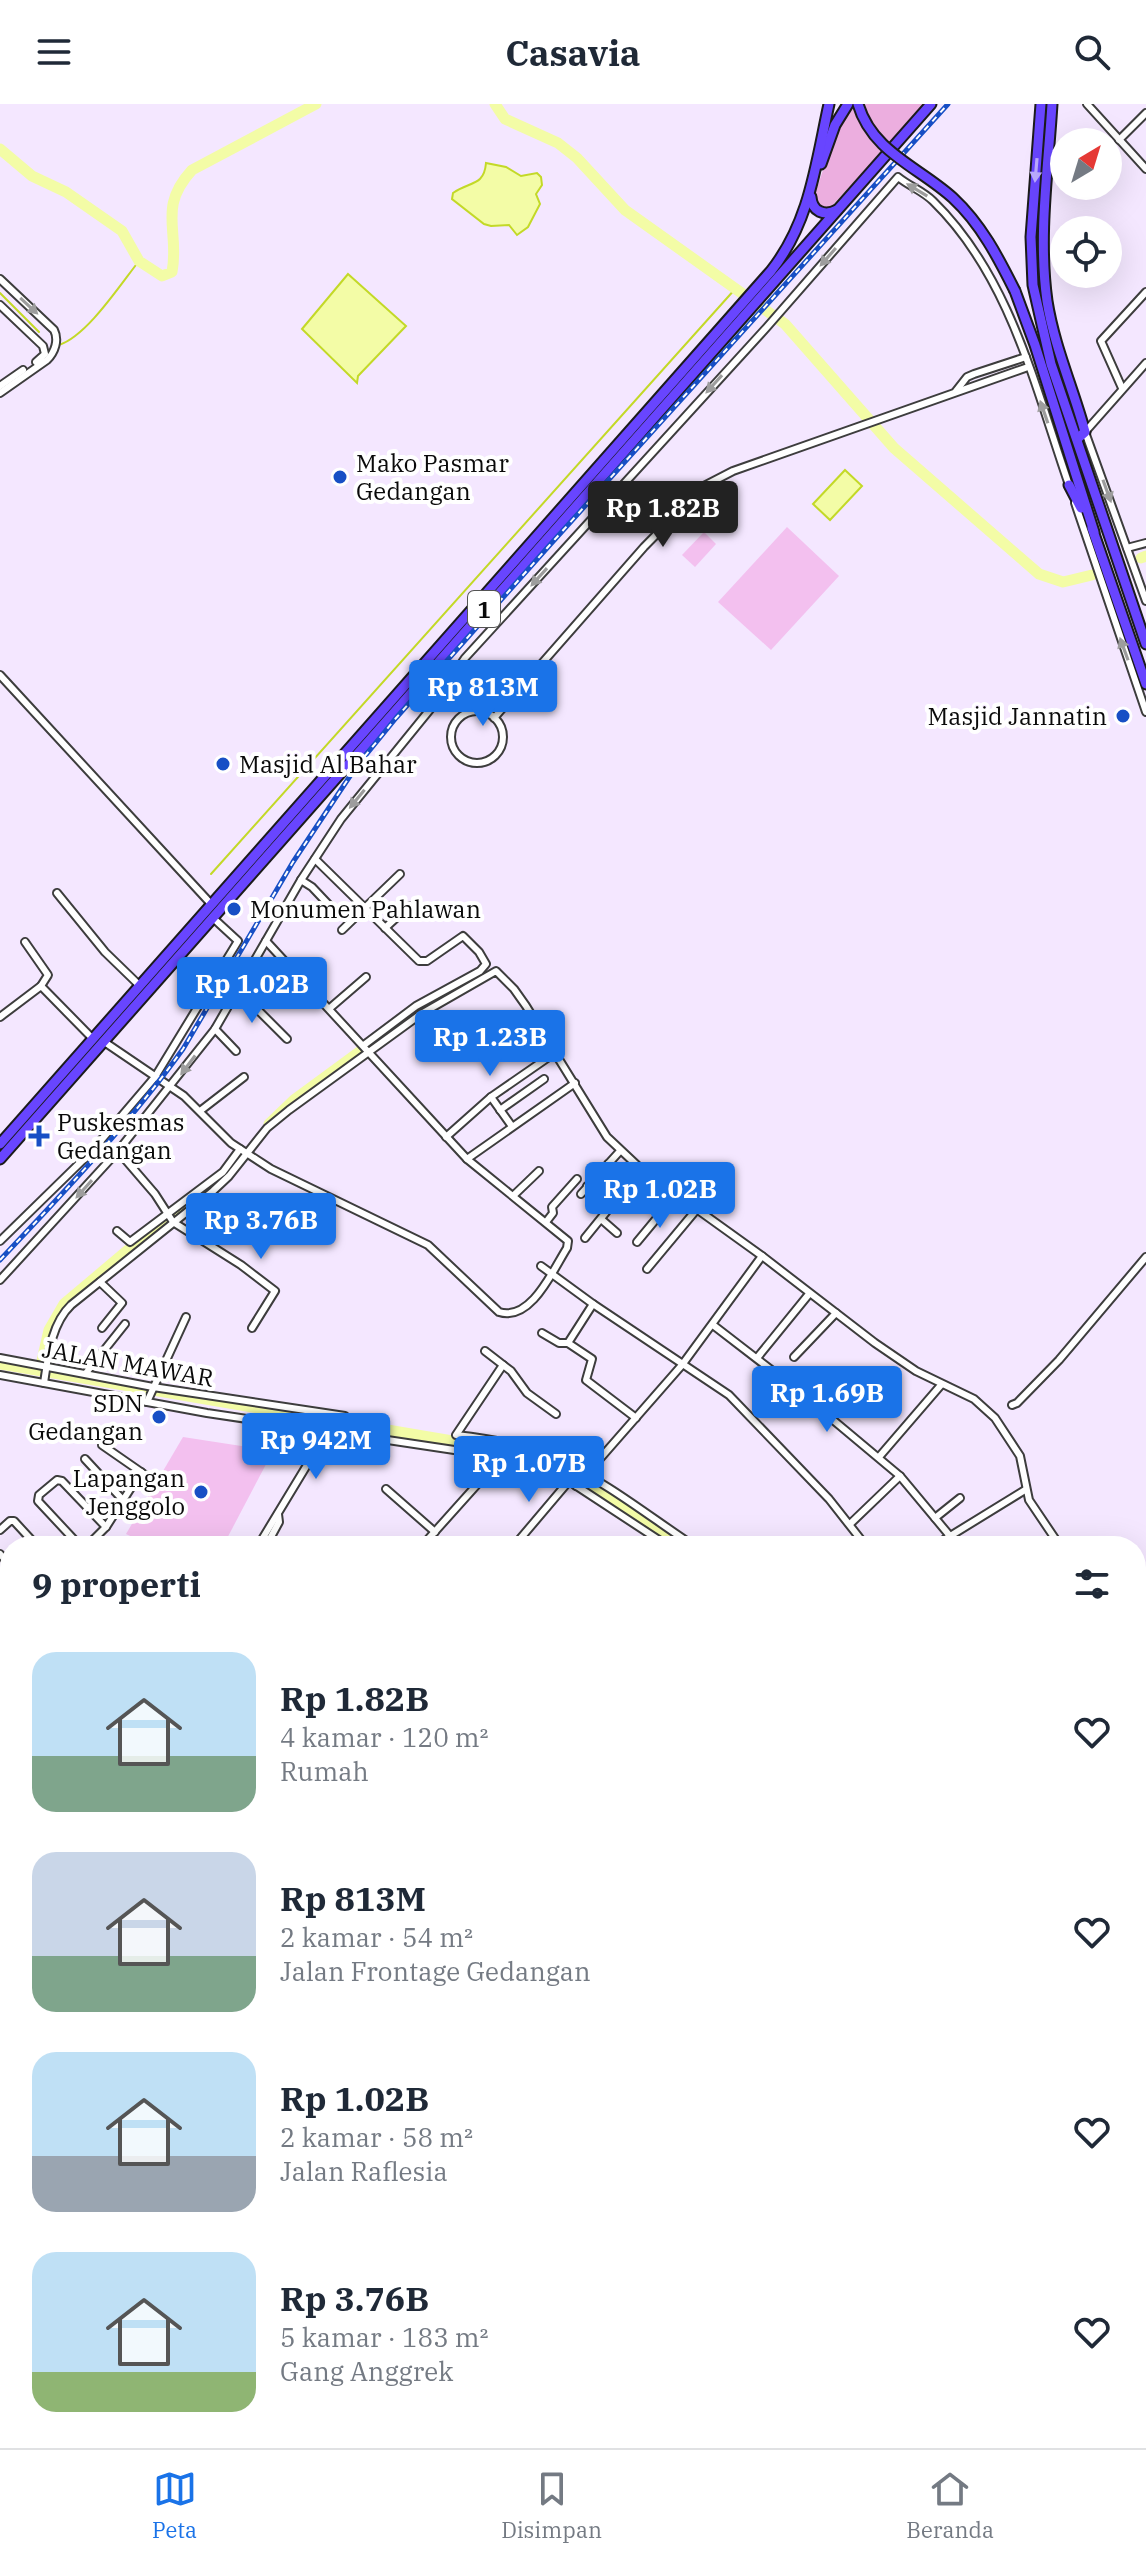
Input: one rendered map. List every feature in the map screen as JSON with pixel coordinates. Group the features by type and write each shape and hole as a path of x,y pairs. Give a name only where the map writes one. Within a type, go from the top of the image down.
{"highway":[{"name":"1","path":"0,1144 98,1040 756,294 786,252 812,190 829,104"},
{"path":"839,208 830,214 819,212 812,204 812,190 835,125 848,104"},
{"path":"858,104 862,117 879,143 954,199 981,230 1015,291 1094,532 1108,587 1146,684"},
{"name":"1","path":"756,294 839,208 931,104"},
{"path":"1041,104 1031,237 1033,285 1051,364 1084,426"},
{"path":"1052,104 1044,265 1048,304 1057,344 1084,426 1077,439 1124,581 1143,624 1146,644"},
{"path":"1069,485 1094,532"},
{"name":"1","path":"0,1159 139,985 213,910"}],"street":[{"path":"1087,104 1108,128"},
{"path":"1122,137 1146,113"},
{"path":"1122,143 1146,169"},
{"path":"0,1280 118,1151 215,1029 301,880 341,819 432,707 465,658 767,327 898,177 932,200 975,252 997,289 1026,357 1069,485 1098,555"},
{"path":"0,279 54,330 56,346 47,360 0,393"},
{"path":"1122,388 1101,341 1146,292"},
{"path":"0,305 46,350 40,359 0,386"},
{"path":"956,391 967,377 1026,357"},
{"path":"1146,363 1084,426 1143,584 1146,601"},
{"path":"494,718 644,547 704,486 733,471 1028,367"},
{"path":"1128,549 1146,543"},
{"path":"1108,587 1146,712"},
{"path":"0,675 238,940 155,1077 91,1152 0,1241"},
{"path":"476,711 494,718 502,735 497,753 489,759 475,762 458,754 451,736 459,718 476,711"},
{"path":"117,1231 130,1242 223,1183 244,1152 274,1122 418,1009 480,971 486,964 463,936 421,962 315,859"},
{"path":"342,930 400,874"},
{"path":"301,880 329,905"},
{"path":"57,893 105,952 139,985"},
{"path":"385,928 409,906"},
{"path":"41,986 98,1040 171,1087 244,1152 271,1169 428,1245 502,1313 522,1310 536,1296 568,1245 565,1238 467,1159 266,941"},
{"path":"0,1017 41,986 48,975 25,942"},
{"path":"418,1009 496,971 514,989 607,1137 620,1151 875,1343 941,1385 974,1399 1003,1428 1020,1456 1025,1490 1052,1536"},
{"path":"330,1008 366,977"},
{"path":"237,989 287,1039"},
{"path":"215,1029 236,1051"},
{"path":"446,1137 491,1097 556,1052"},
{"path":"200,1111 244,1077"},
{"path":"500,1110 544,1079"},
{"path":"467,1159 511,1125 575,1083"},
{"path":"491,1097 511,1125"},
{"path":"118,1151 155,1194 170,1218 275,1291 252,1328"},
{"path":"581,1194 620,1151"},
{"path":"608,1164 629,1183"},
{"path":"585,1238 641,1169"},
{"path":"514,1195 539,1171"},
{"path":"546,1222 553,1213 552,1207 577,1179"},
{"path":"587,1186 610,1207"},
{"path":"637,1242 676,1195"},
{"path":"647,1269 697,1209"},
{"path":"44,1381 54,1334 64,1312 170,1218"},
{"path":"601,1219 617,1233"},
{"path":"581,1480 682,1365 762,1256"},
{"path":"1012,1405 1059,1360 1146,1257"},
{"path":"541,1266 729,1395 859,1536"},
{"path":"100,1282 122,1303 102,1328"},
{"path":"757,1358 809,1294"},
{"path":"542,1333 563,1345 568,1343 593,1304"},
{"path":"794,1357 836,1313"},
{"path":"147,1400 186,1317"},
{"path":"86,1373 125,1324"},
{"path":"713,1325 879,1457 900,1476 950,1536 1025,1490"},
{"path":"568,1343 593,1360 586,1380 636,1418"},
{"path":"485,1351 514,1374 527,1393 556,1414"},
{"name":"JALAN MAWAR","path":"0,1358 153,1388 345,1416"},
{"path":"460,1442 503,1365"},
{"path":"0,1375 327,1432 518,1447 557,1459 655,1536"},
{"path":"879,1457 941,1385"},
{"path":"208,1411 211,1397"},
{"path":"263,1536 327,1432"},
{"path":"460,1442 500,1459 515,1459 541,1468 569,1481 581,1480 644,1512 679,1536"},
{"path":"102,1445 151,1479"},
{"path":"515,1459 518,1447"},
{"path":"85,1459 122,1499"},
{"path":"431,1536 500,1459"},
{"path":"97,1536 141,1472"},
{"path":"850,1524 900,1476"},
{"path":"71,1536 38,1501 39,1495 57,1480 62,1481 106,1527"},
{"path":"522,1536 569,1481"},
{"path":"386,1489 435,1532"},
{"path":"935,1518 960,1498"},
{"path":"637,1522 644,1512"},
{"path":"271,1536 278,1523 278,1514"},
{"path":"0,1530 14,1521 28,1536"}],"shaded area":[{"path":"845,104 925,104 831,207 819,207 814,197"},
{"path":"486,163 506,167 521,176 537,173 541,177 542,185 536,194 540,204 528,227 517,235 509,225 484,224 452,199 453,193 479,180"},
{"path":"348,274 406,326 358,376 357,383 302,329"},
{"path":"845,470 862,486 830,520 813,504"},
{"path":"787,527 839,576 771,650 718,602"},
{"path":"704,532 716,544 695,567 682,555"},
{"name":"Lapangan Jenggolo","path":"183,1437 273,1451 228,1536 126,1534"}],"waterway":[{"path":"0,149 32,176 66,192 122,231 139,261 162,276 172,272 172,208 175,196 192,170 316,104"},
{"path":"495,104 505,119 558,143 577,158 625,210 785,324 894,448 1039,574 1063,582 1092,575"},
{"path":"59,345 70,340 92,321 139,261"},
{"path":"211,874 736,288"},
{"path":"0,293 39,332"},
{"path":"1141,558 1146,556"},
{"path":"269,1124 294,1100 430,1000"},
{"path":"41,1365 49,1330 64,1304 238,1162"},
{"path":"0,1364 470,1444 549,1464 667,1536"}],"railway":[{"path":"0,1260 118,1131 183,1049 293,862 356,767 396,718 948,104"}],"place":[{"name":"Mako Pasmar Gedangan","path":"340,477"},
{"name":"Masjid Jannatin","path":"1123,716"},
{"name":"Masjid Al Bahar","path":"223,764"},
{"name":"Monumen Pahlawan","path":"234,909"},
{"name":"Puskesmas Gedangan","path":"39,1136"},
{"name":"SDN Gedangan","path":"159,1417"},
{"name":"Lapangan Jenggolo","path":"201,1492"}]}
